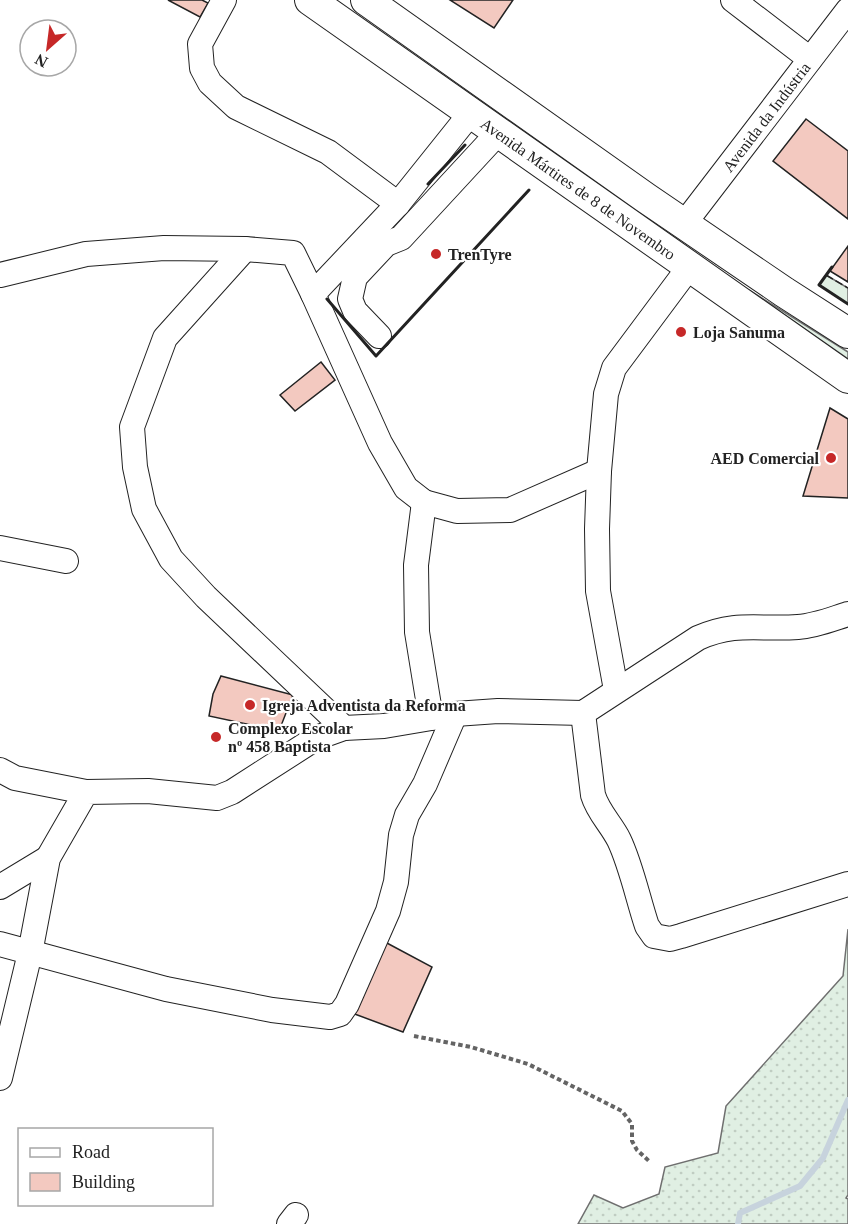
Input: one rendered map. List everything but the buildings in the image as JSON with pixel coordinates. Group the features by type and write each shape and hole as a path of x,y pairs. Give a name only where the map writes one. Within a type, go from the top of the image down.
{"main road":[{"name":"Avenida Mártires de 8 de Novembro","path":"310,0 848,378"},
{"name":"Avenida Mártires de 8 de Novembro","path":"366,0 684,224 848,333"}],"street":[{"path":"224,0 200,44 202,68 210,82 236,107 328,152 398,204"},
{"path":"733,0 810,60"},
{"name":"Avenida da Indústria","path":"684,224 848,10"},
{"path":"313,294 398,204 470,114"},
{"path":"379,336 355,311 350,299 355,277 386,244 401,238 498,133"},
{"path":"0,275 86,254 164,248 244,249 293,253 380,443 406,488 424,502 457,511 510,510 599,471"},
{"path":"244,249 165,338 132,427 135,467 144,509 171,558 206,597 344,728"},
{"path":"616,690 598,591 599,471 606,394 614,368 690,266"},
{"path":"424,502 416,565 417,632 430,718"},
{"path":"0,548 66,561"},
{"path":"0,770 15,778 86,792 148,791 217,798 231,792 316,738 344,728 384,726 455,714 498,711 582,713 598,705 616,690 698,638 717,629 800,627 848,614"},
{"path":"582,713 593,795 597,807 620,842 647,926 654,936 670,939 848,884"},
{"path":"0,944 166,989 272,1010 330,1017 340,1014 347,1004 388,911 396,882 401,835 407,815 425,784 455,714"},
{"path":"0,1078 30,953 48,858 86,792"},
{"path":"0,887 48,858"}],"path":[{"path":"414,1036 471,1047 528,1064 622,1111 632,1124 632,1141 637,1150 650,1162"}],"green space":[{"path":"826,275 848,288 848,304 819,285"},
{"path":"749,290 848,352 848,359"},
{"path":"848,929 848,1195 846,1198 848,1199 848,1224 578,1224 594,1195 623,1208 659,1194 665,1167 718,1153 726,1106 843,976"}],"waterway":[{"path":"738,1224 740,1213 800,1186 823,1158 848,1100"}],"fence":[{"path":"826,275 848,288"}],"wall":[{"path":"428,184 465,145"},
{"path":"327,299 376,356 529,190"},
{"path":"832,267 819,285 848,304"}],"place":[{"name":"TrenTyre","path":"436,254"},
{"name":"Loja Sanuma","path":"681,332"},
{"name":"AED Comercial","path":"831,458"},
{"name":"Igreja Adventista da Reforma","path":"250,705"},
{"name":"Complexo Escolar nº 458 Baptista","path":"216,737"}]}
